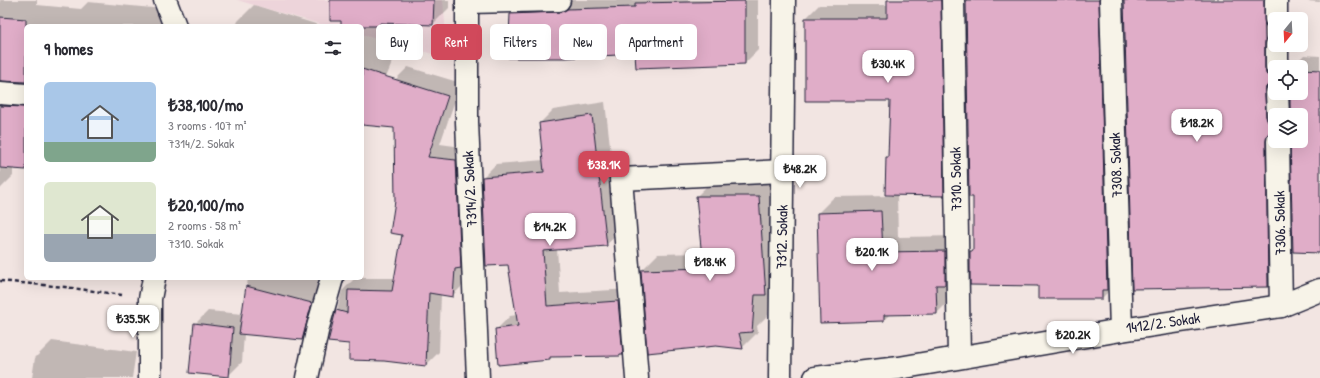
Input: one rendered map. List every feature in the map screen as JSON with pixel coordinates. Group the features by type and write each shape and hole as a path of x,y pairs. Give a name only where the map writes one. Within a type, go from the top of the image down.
{"street":[{"path":"165,0 174,24"},
{"path":"467,1 559,0"},
{"name":"7312. Sokak","path":"780,378 784,0"},
{"name":"7310. Sokak","path":"953,0 960,357"},
{"name":"7308. Sokak","path":"1111,0 1121,330"},
{"path":"1276,0 1276,12"},
{"name":"7314/2. Sokak","path":"467,1 467,122 478,378"},
{"path":"0,93 24,95"},
{"name":"7306. Sokak","path":"1278,148 1281,306"},
{"path":"636,378 621,179 783,171"},
{"path":"150,378 150,299 154,280"},
{"path":"307,378 318,327 331,280"},
{"name":"1412/2. Sokak","path":"815,378 899,368 1121,330 1281,306 1320,290"}],"path":[{"path":"0,281 65,287 150,299"}],"shaded area":[{"path":"237,0 443,0 445,24 431,24 431,53 423,51 423,24 376,24 376,39 364,36 364,24 320,24"}],"building":[{"path":"330,0 434,0 433,24 431,25 380,23 376,24 376,26 364,26 364,24 341,24 341,21 330,21"},
{"path":"887,0 941,0 944,196 885,195 890,101 805,101 805,18 887,18"},
{"path":"966,0 1099,0 1107,290 1102,290 1102,299 1038,299 1038,286 970,285 970,251 973,251 973,197 969,197"},
{"path":"1124,0 1264,0 1265,67 1266,74 1268,76 1268,85 1266,87 1265,94 1266,116 1268,122 1268,134 1266,141 1268,287 1132,289"},
{"path":"745,1 745,64 636,68 635,60 697,60 697,24 615,24 615,55 607,56 607,24 559,24 559,58 551,58 551,24 510,24 510,14 559,12 567,9 635,7 635,3"},
{"path":"0,17 26,19 26,24 24,24 24,82 0,81"},
{"path":"1308,69 1320,70 1320,253 1293,252 1290,148 1308,148 1308,108 1290,108 1290,100 1308,100"},
{"path":"364,70 448,96 428,157 456,160 461,268 455,269 453,297 429,293 426,366 384,361 349,360 349,344 328,342 336,310 347,313 348,290 392,291 402,235 390,233 395,201 394,128 364,125"},
{"path":"0,106 24,107 24,170 0,168"},
{"path":"592,115 607,246 543,251 547,306 618,301 623,355 550,357 550,360 498,365 495,329 518,326 508,265 486,266 482,177 544,172 539,123"},
{"path":"696,196 759,196 766,295 755,295 752,332 739,333 743,349 716,346 647,353 641,270 703,268"},
{"path":"881,211 883,252 945,251 945,285 936,285 937,314 884,315 884,321 820,323 817,213"},
{"path":"246,286 312,303 302,340 239,334"},
{"path":"194,323 233,328 229,377 189,373"}]}
